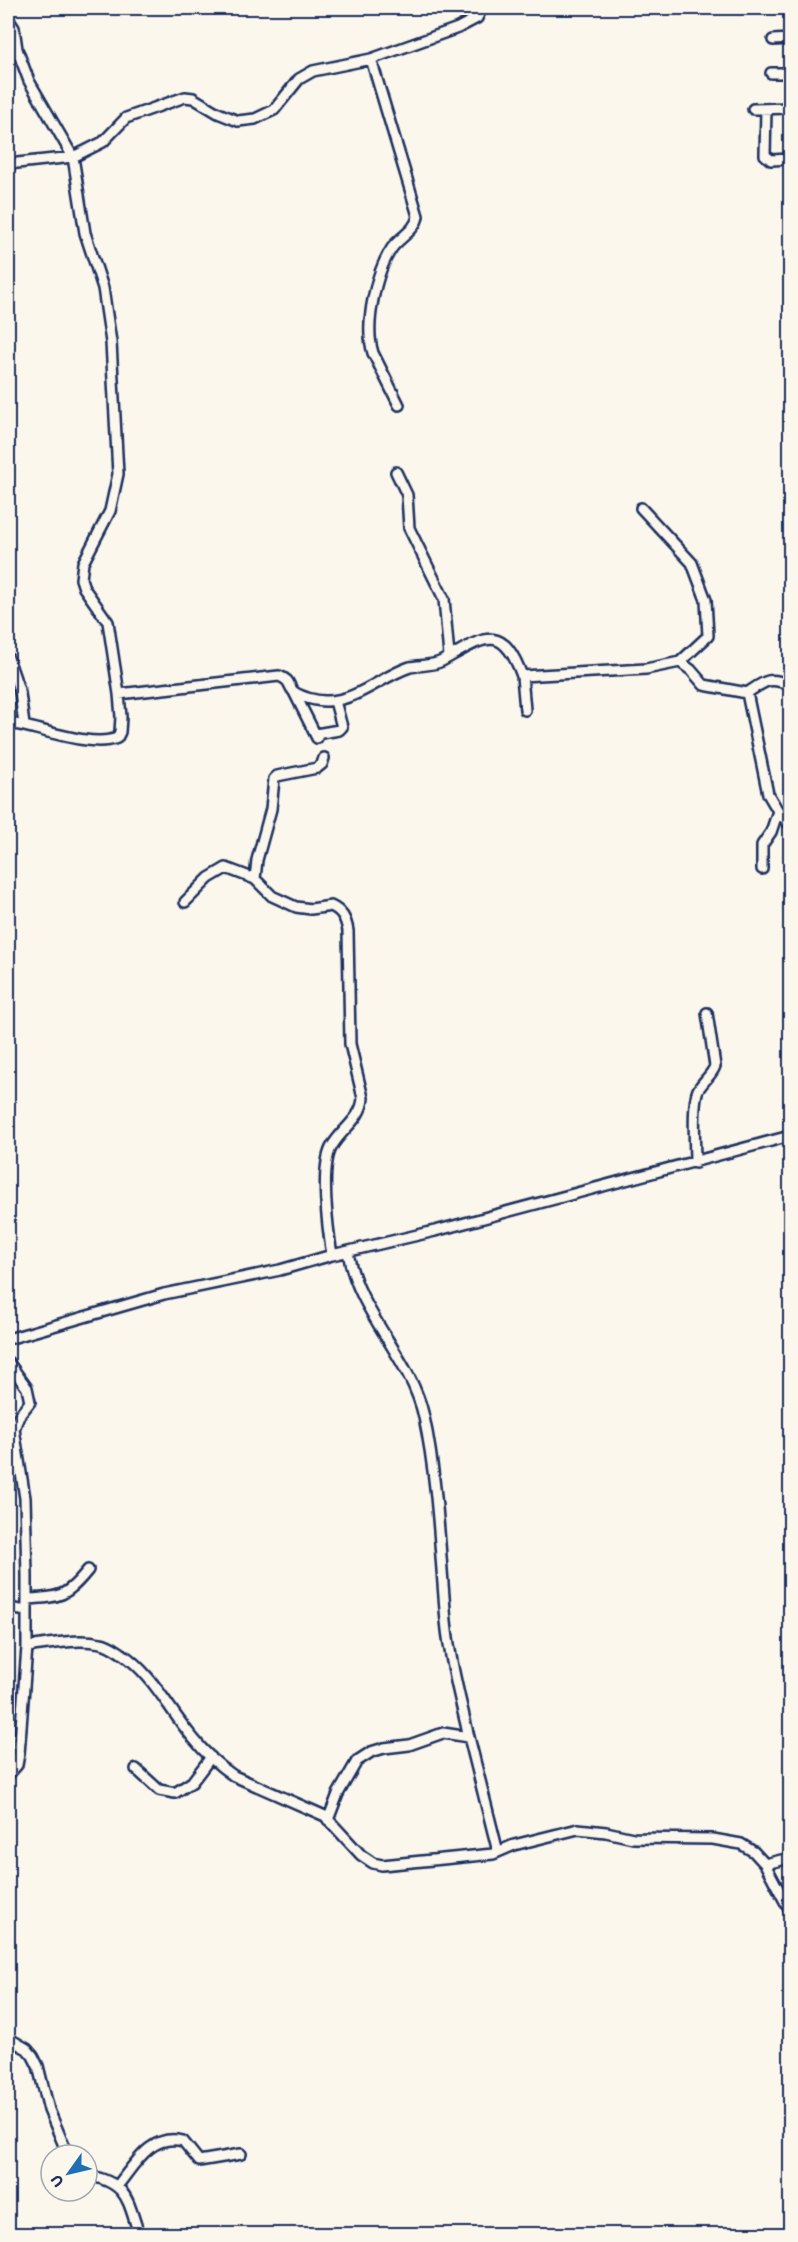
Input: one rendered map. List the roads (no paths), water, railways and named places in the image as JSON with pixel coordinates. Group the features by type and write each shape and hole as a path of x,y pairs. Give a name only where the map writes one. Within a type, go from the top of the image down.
{"street":[{"path":"8,164 73,157 103,142 126,118 185,97 193,98 238,121 255,119 274,110 299,79 313,70 371,59 466,24 477,18 482,8"},
{"path":"8,19 14,28 17,49 29,81 73,157 85,233 102,282 111,342 118,474 110,511 83,563 81,579 84,588 108,622 119,694 120,732 114,740 73,738 8,723"},
{"path":"773,40 790,39"},
{"path":"371,59 418,216 416,223 392,248 381,269 371,316 370,346 399,405"},
{"path":"771,73 790,73"},
{"path":"753,109 790,108"},
{"path":"766,109 765,156 771,160 790,159"},
{"path":"396,472 405,490 410,528 444,599 449,656"},
{"path":"529,676 646,669 680,662 706,639 708,633 704,595 692,563 641,508"},
{"path":"294,691 323,701 335,701 365,690 407,668 439,662 479,641 496,639 509,648 529,676 525,710"},
{"path":"8,658 22,698 24,725"},
{"path":"680,662 691,670 704,685 747,693 770,680 776,679 790,685"},
{"path":"119,694 279,676 288,679 316,736 339,730 342,727 335,701"},
{"path":"747,693 768,794 790,825"},
{"path":"255,879 257,860 271,809 274,779 278,776 317,768 322,764 324,758"},
{"path":"762,869 762,845 771,832 778,811"},
{"path":"185,902 209,878 226,868 255,879 272,896 296,908 311,909 322,906 337,909 342,913 347,925 350,1044 363,1104 328,1154 326,1200 332,1255"},
{"path":"695,1162 696,1099 700,1087 715,1066 707,1013"},
{"path":"8,1339 164,1294 280,1270 790,1136"},
{"path":"348,1252 350,1268 418,1396 424,1415 439,1534 446,1620 455,1681 498,1852"},
{"path":"8,1362 21,1377 30,1395 30,1402 14,1429 25,1498 27,1647 19,1754 17,1765 8,1775"},
{"path":"27,1599 59,1597 70,1590 88,1570"},
{"path":"8,1608 27,1611"},
{"path":"27,1647 62,1642 99,1642 114,1649 141,1668 192,1738 211,1757 234,1776 282,1796 328,1820 361,1855 373,1863 382,1865 493,1854 514,1845 578,1829 633,1838 713,1839 741,1844 754,1852 765,1864 790,1911"},
{"path":"328,1820 338,1794 357,1761 384,1748 410,1745 443,1732 469,1737"},
{"path":"136,1769 159,1790 175,1793 192,1782 211,1757"},
{"path":"765,1864 790,1858"},
{"path":"8,2038 27,2049 33,2056 63,2143"},
{"path":"118,2185 146,2150 160,2141 169,2139 183,2141 199,2162 241,2154"},
{"path":"99,2177 118,2185 130,2206 139,2235"}]}
